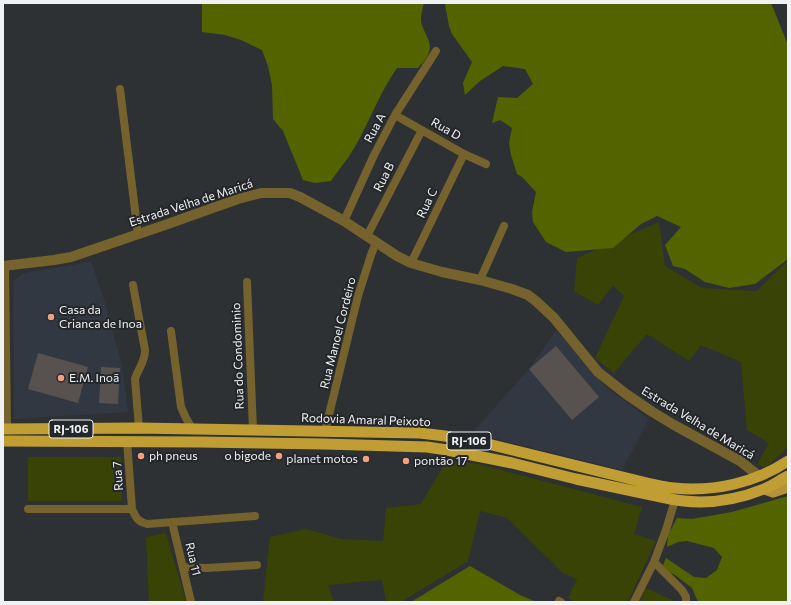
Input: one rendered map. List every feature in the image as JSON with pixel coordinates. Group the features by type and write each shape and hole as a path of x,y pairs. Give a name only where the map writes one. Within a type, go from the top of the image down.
{"highway":[{"name":"Rodovia Amaral Peixoto","path":"5,429 139,428 420,433 484,443 673,488 698,489 720,487 742,482 759,476 788,461"},
{"name":"Rodovia Amaral Peixoto","path":"3,441 324,444 427,447 512,463 675,500 700,502 718,501 745,495 765,489 788,476"}],"main road":[{"path":"765,489 773,492 788,487"}],"street":[{"name":"Rua A","path":"344,221 395,115 436,51"},
{"path":"120,89 138,234"},
{"name":"Rua D","path":"395,115 464,154 486,164"},
{"name":"Rua B","path":"367,236 422,130"},
{"name":"Rua C","path":"411,262 464,154"},
{"name":"Estrada Velha de Maricá","path":"4,266 71,257 238,199 261,193 290,193 344,221 397,256 442,272 480,280 528,295 554,318 598,372 626,394 674,425 740,462 759,476"},
{"path":"480,280 504,226"},
{"name":"Rua Manoel Cordeiro","path":"325,432 358,296 376,242"},
{"path":"4,266 5,429"},
{"name":"Rua do Condominio","path":"247,282 253,430"},
{"path":"133,285 146,350 143,363 136,374 135,379 139,428"},
{"path":"171,331 181,407 193,430"},
{"name":"Rua 7","path":"127,442 132,509"},
{"path":"634,602 654,562 675,500"},
{"path":"28,509 132,509 135,518 147,524 255,516"},
{"name":"Rua 11","path":"172,522 191,602"},
{"path":"654,562 682,590 686,597 686,602"},
{"path":"183,567 213,568 257,565"}],"shaded area":[{"path":"91,262 104,299 122,366 128,412 14,419 13,281 24,273"},
{"path":"556,330 607,388 649,419 622,470 472,433 529,369"}],"green space":[{"path":"202,3 424,3 421,19 429,41 430,50 426,59 418,68 397,68 348,158 331,181 315,183 303,180 283,131 273,119 272,85 268,66 262,50 241,40 225,35 202,32"},
{"path":"444,3 771,3 788,45 788,259 755,284 729,288 705,282 685,269 673,266 665,245 681,227 657,216 641,224 613,248 566,252 546,242 533,222 532,212 536,192 522,177 517,174 511,155 509,143 512,128 500,120 492,123 498,97 517,98 533,84 525,69 503,66 480,81 465,95 463,83 472,62 452,34"},
{"path":"659,222 665,266 702,288 757,291 788,260 788,447 766,467 757,465 769,443 747,430 741,362 701,345 689,361 647,334 614,373 595,358 624,296 613,285 598,305 574,291 577,258"},
{"path":"28,457 121,457 122,501 28,501"},
{"path":"447,460 478,464 642,507 634,534 656,541 628,602 575,602 568,598 577,579 563,573 507,518 480,511 468,561 401,602 386,602 382,580 328,585 334,602 263,601 270,537 306,529 341,539 383,541 386,508 421,504"},
{"path":"788,496 788,602 698,602 692,588 669,572 663,565 666,558 694,577 706,578 717,570 722,557 714,548 687,541 678,542 667,547 668,535 677,518 692,519 732,512"},
{"path":"166,533 186,602 149,602 146,537"},
{"path":"470,566 520,595 536,602 411,602"},
{"path":"646,588 677,602 640,602"}],"building":[{"path":"556,346 599,397 572,420 529,369"},
{"path":"38,353 88,367 78,403 28,389"},
{"path":"101,367 120,368 118,404 99,403"}],"place":[{"name":"Casa da Crianca de Inoa","path":"51,317"},
{"name":"E.M. Inoã","path":"61,378"},
{"name":"ph pneus","path":"141,456"},
{"name":"o bigode","path":"279,456"},
{"name":"planet motos","path":"366,459"},
{"name":"pontão 17","path":"406,461"}]}
